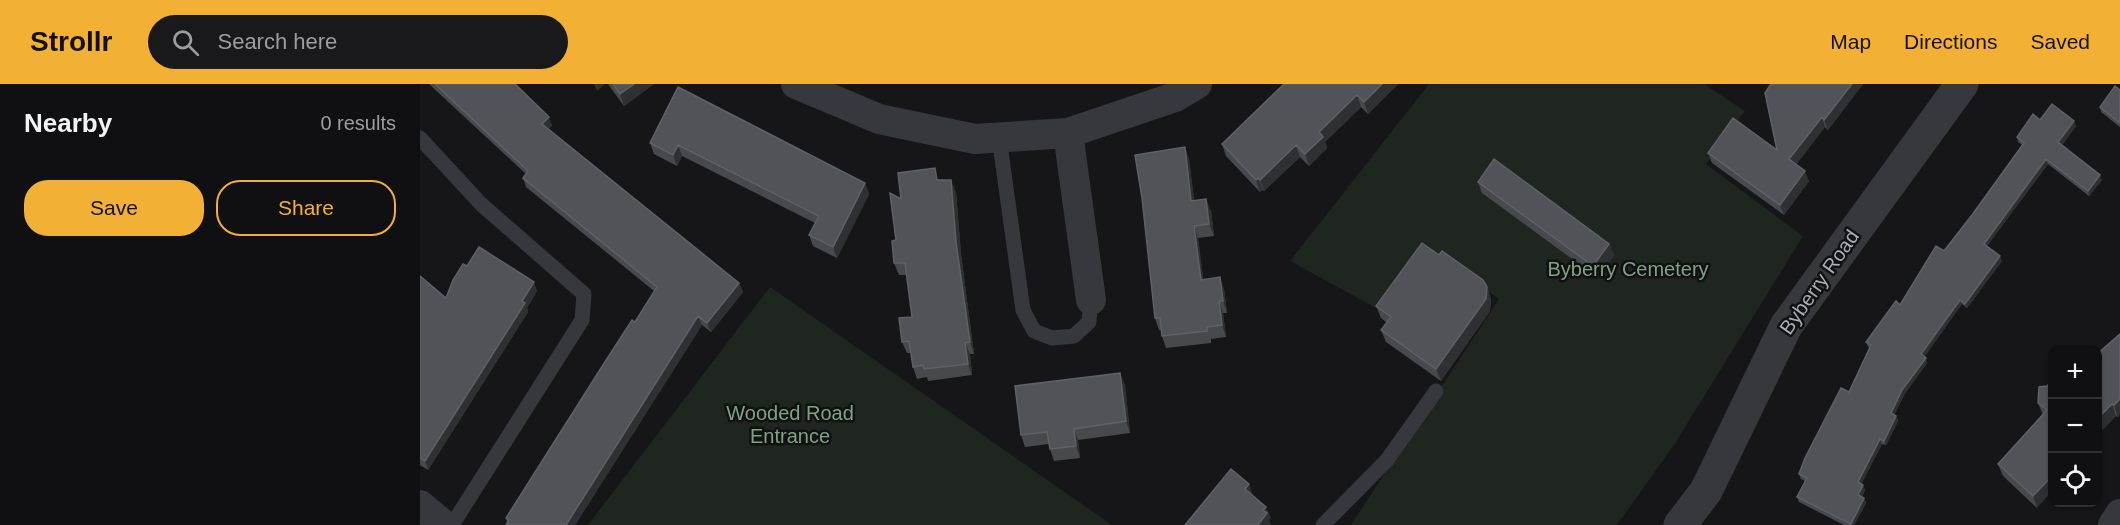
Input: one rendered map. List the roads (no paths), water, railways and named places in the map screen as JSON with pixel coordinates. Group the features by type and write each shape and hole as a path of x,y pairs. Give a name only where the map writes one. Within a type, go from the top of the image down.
{"street":[{"path":"796,84 879,119 975,139 1068,133 1175,98 1197,84"},
{"name":"Byberry Road","path":"1680,525 1706,491 1785,326 1962,84"},
{"path":"1068,133 1090,300"},
{"path":"420,506 444,525"},
{"path":"2113,525 2120,514"}],"lane":[{"path":"999,137 1023,310 1034,331 1052,338 1074,336 1089,322 1090,300"},
{"path":"420,138 481,204 584,294 582,320 452,525"},
{"path":"1323,525 1387,460 1436,391"}],"park label":[{"name":"Byberry Cemetery","path":"1628,269"},
{"name":"Wooded Road Entrance","path":"790,424"}]}
